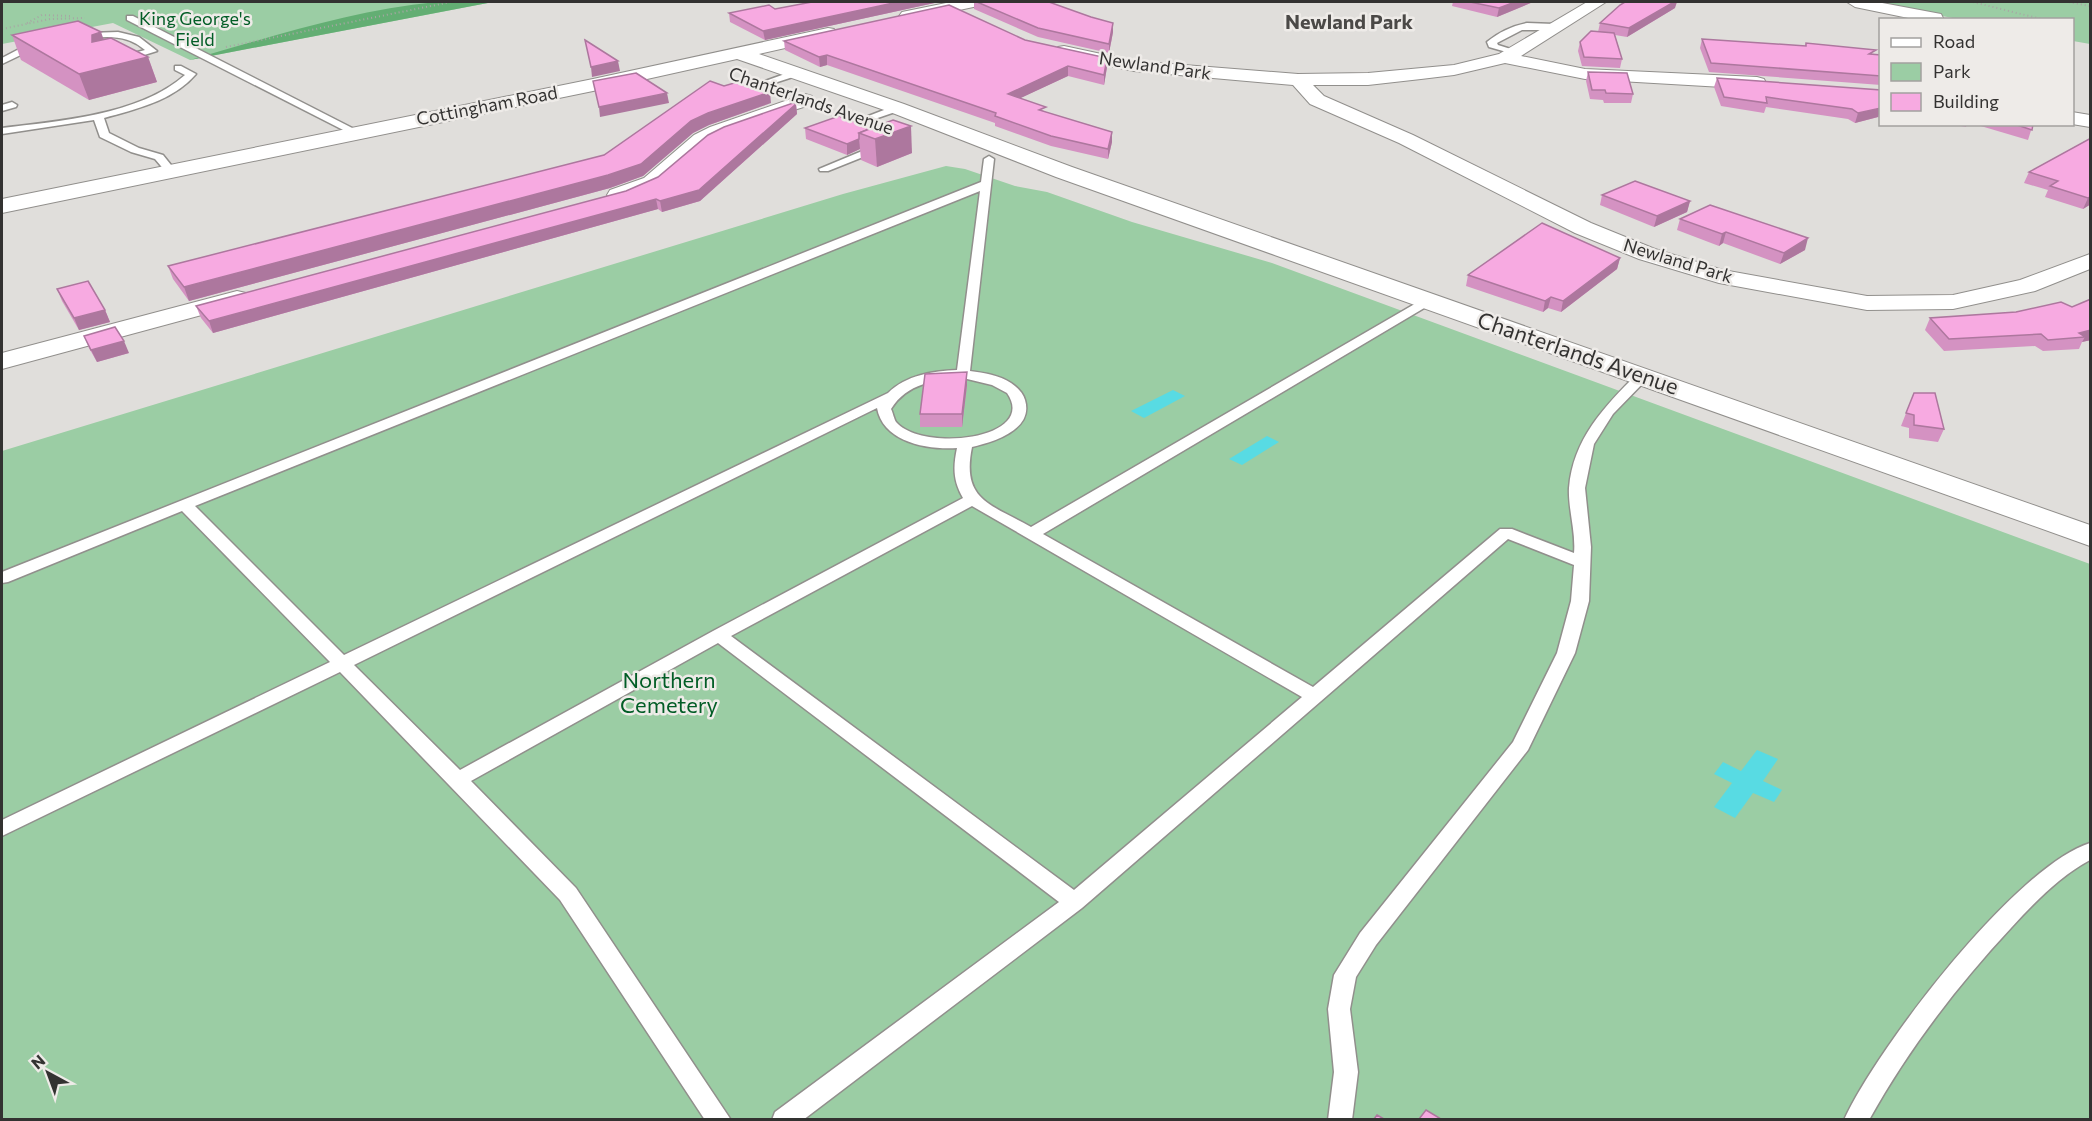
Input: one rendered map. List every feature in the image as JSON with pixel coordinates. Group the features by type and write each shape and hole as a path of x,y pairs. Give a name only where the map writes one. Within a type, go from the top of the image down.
{"street":[{"path":"893,19 972,2"},
{"name":"Newland Park","path":"1050,48 1134,66 1298,80 1368,79 1421,75 1454,70 1509,56 1598,2"},
{"path":"1855,2 1935,18"},
{"path":"949,6 979,20"},
{"name":"Cottingham Road","path":"2,206 698,62 849,28"},
{"name":"Chanterlands Avenue","path":"738,53 897,108 1064,172 2091,536"},
{"name":"Newland Park","path":"1509,56 1585,74 1770,84"},
{"name":"Chanterlands Avenue","path":"698,62 834,110 889,137"},
{"name":"Newland Park","path":"1298,80 1317,100 1406,139 1582,228 1647,254 1719,276 1867,303 1953,302 2026,286 2091,261"},
{"path":"597,202 651,182 701,139 717,130 834,110"},
{"path":"2074,118 2091,121"},
{"name":"Chanterlands Avenue","path":"951,150 1064,172"},
{"path":"2,361 261,291"}],"lane":[{"path":"130,18 357,133"},
{"path":"1509,56 1494,46 1492,42 1513,28 1554,27"},
{"path":"69,40 104,32 117,32 152,51 116,61"},
{"path":"2,61 24,50 46,45"},
{"path":"2,131 98,116 154,98 184,84 191,74 178,68"},
{"path":"762,84 794,74"},
{"path":"834,110 897,108"},
{"path":"98,116 104,135 135,150 159,157 170,170"},
{"path":"824,169 889,137"},
{"path":"963,374 989,159"},
{"path":"2,578 986,184"},
{"path":"1031,534 1430,301"},
{"path":"2,829 889,397 915,380 937,375 963,374 985,377 1005,385 1018,398 1020,413 1012,425 997,435 965,444 936,444 905,436 889,424 884,409 889,397"},
{"path":"1340,1119 1346,1072 1339,1009 1345,975 1368,939 1521,745 1566,653 1580,601 1582,547 1577,488 1587,444 1607,412 1642,376"},
{"path":"965,444 960,467 962,485 972,500 1316,697"},
{"path":"459,780 719,635 972,500"},
{"path":"185,505 459,780 568,894 719,1119"},
{"path":"784,1119 1074,902 1506,532 1581,562"},
{"path":"719,635 1074,902"},
{"path":"1856,1119 1932,1004 1969,957 2034,891 2079,856 2091,851"}],"path":[{"path":"202,54 247,42 451,2"},
{"path":"1973,2 2037,18"},
{"path":"2069,2 2091,6"},
{"path":"27,23 33,18 48,13 78,18"},
{"path":"2,29 27,23 87,18"}],"green space":[{"name":"King George's Field","path":"2,2 493,2 190,60 113,23 2,44"},
{"path":"436,2 493,2 190,60 343,18"},
{"path":"1868,2 2090,2 2090,44 2074,41 2074,18 1953,18"},
{"name":"Northern Cemetery","path":"946,166 965,169 1015,186 1047,192 1132,222 1272,263 2090,564 2090,1119 2,1120 2,451 843,194"}],"water":[{"path":"1173,390 1185,396 1144,418 1131,411"},
{"path":"1267,436 1279,442 1242,465 1229,459"},
{"path":"1757,750 1778,759 1763,781 1782,790 1774,802 1753,793 1735,818 1714,807 1732,783 1714,774 1723,762 1741,771"}],"building":[{"path":"812,2 898,2 763,31 729,13 769,5 775,9"},
{"path":"977,2 1049,2 1113,23 1109,44 1038,28"},
{"path":"1470,2 1515,2 1499,8"},
{"path":"1625,2 1674,2 1629,28 1600,23"},
{"path":"949,5 1025,40 1107,58 1104,75 1068,66 1008,94 1046,107 1039,110 1112,132 1108,149 1051,136 995,116 996,113 827,55 819,57 784,41"},
{"path":"78,21 101,32 92,35 92,42 111,38 148,57 79,74 12,35"},
{"path":"1591,31 1614,33 1622,59 1584,57 1580,42"},
{"path":"1702,39 1806,46 1806,43 1876,50 1869,54 1879,55 1879,76 1711,63"},
{"path":"585,40 618,61 591,67"},
{"path":"1588,72 1627,73 1633,94 1592,90"},
{"path":"636,73 667,93 599,107 593,81"},
{"path":"1717,78 1879,90 1879,108 1858,113 1852,109 1766,97 1767,103 1724,97"},
{"path":"710,81 724,86 741,81 770,92 691,121 641,164 608,175 184,287 168,266 604,155"},
{"path":"793,103 796,104 699,190 660,201 656,199 209,321 196,306 626,191 658,177 708,135 724,127"},
{"path":"839,116 871,128 859,133 859,139 847,144 805,128"},
{"path":"893,120 911,126 875,139 859,133"},
{"path":"2020,126 2033,126 2032,130"},
{"path":"2091,138 2091,196 2088,198 2050,186 2058,181 2029,172"},
{"path":"1635,181 1690,201 1657,216 1602,195"},
{"path":"1710,205 1808,238 1784,253 1726,232 1722,234 1680,219"},
{"path":"1542,223 1620,258 1563,301 1551,297 1545,301 1468,275"},
{"path":"88,281 105,310 74,318 57,289"},
{"path":"2091,299 2091,330 2079,333 2085,337 2048,340 2041,334 1949,339 1930,318 2016,312 2061,302 2072,307"},
{"path":"115,327 124,341 91,350 84,336"},
{"path":"967,372 962,414 920,414 925,374"},
{"path":"1914,393 1935,393 1944,429 1914,425 1914,415 1906,413"},
{"path":"1426,1110 1441,1119 1419,1119"}],"district":[{"name":"Newland Park","path":"1349,22"}]}
